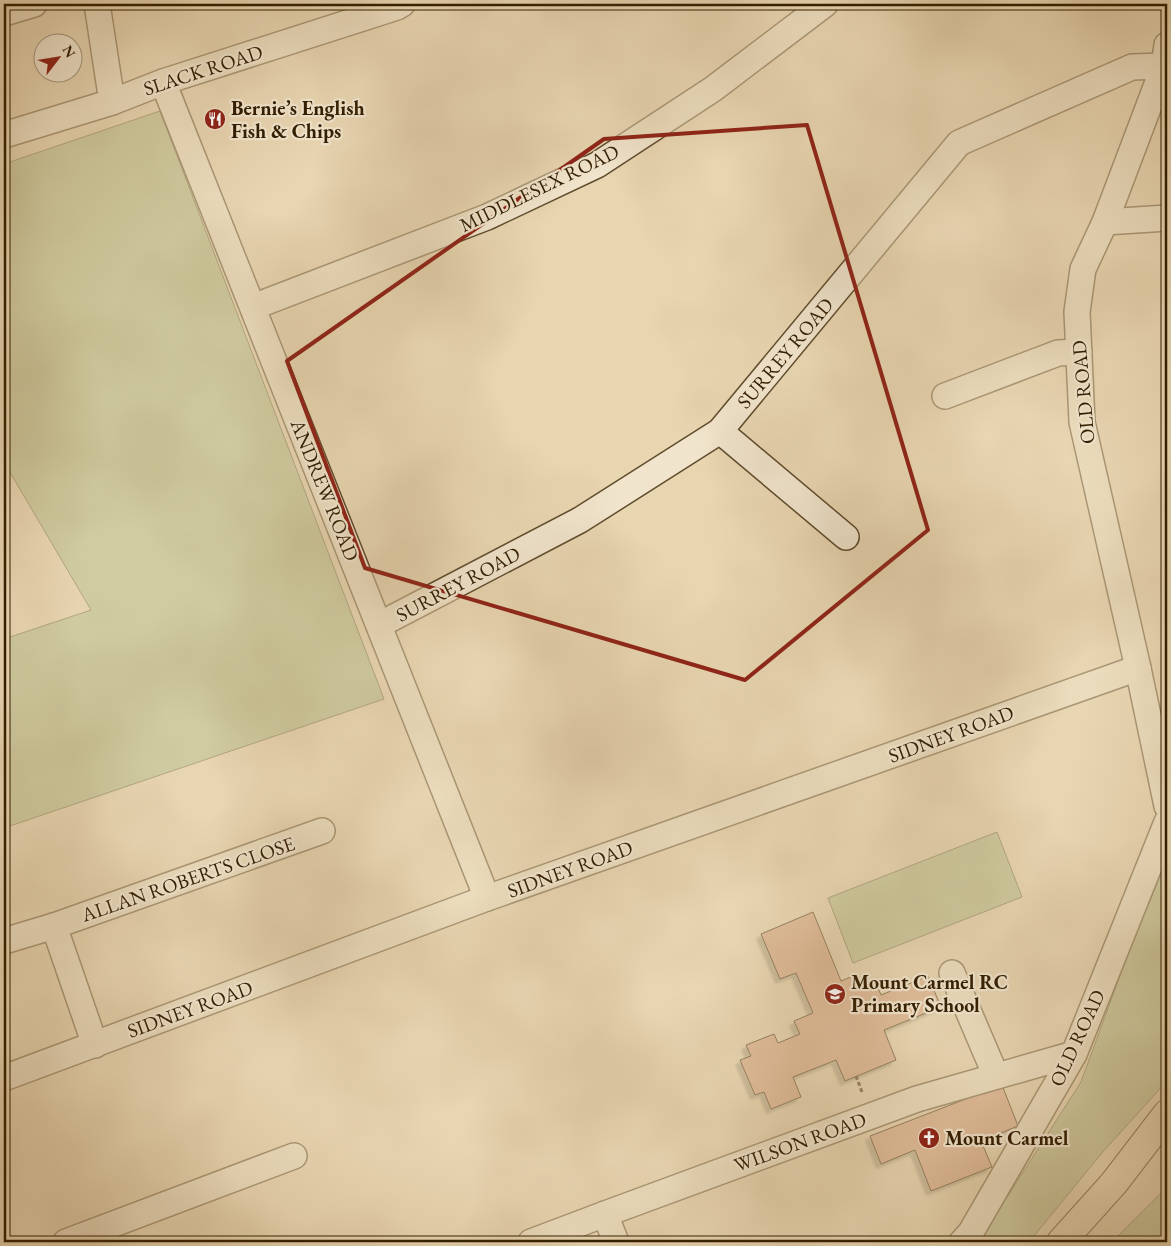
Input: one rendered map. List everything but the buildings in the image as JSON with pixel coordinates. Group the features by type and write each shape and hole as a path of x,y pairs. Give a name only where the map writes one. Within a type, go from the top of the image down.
{"main road":[{"path":"1061,1242 1114,1183 1165,1121"}],"street":[{"path":"4,13 34,4"},
{"path":"97,4 112,102"},
{"name":"SLACK ROAD","path":"4,135 112,102 163,82 397,8 402,4"},
{"name":"MIDDLESEX ROAD","path":"252,307 487,217 596,165 712,89 825,4"},
{"name":"OLD ROAD","path":"1166,56 1105,222 1083,269 1077,312 1082,422 1138,668 1167,806"},
{"name":"SURREY ROAD","path":"379,625 580,520 720,431 959,144 1132,67 1166,56"},
{"name":"ANDREW ROAD","path":"163,82 487,898"},
{"path":"1105,222 1167,218"},
{"path":"945,396 1058,353 1079,352"},
{"path":"720,431 846,537"},
{"name":"SIDNEY ROAD","path":"4,1078 487,898 1138,668"},
{"name":"OLD ROAD","path":"962,1242 971,1232 1074,1054 1167,822"},
{"name":"ALLAN ROBERTS CLOSE","path":"4,941 54,926 322,832"},
{"name":"ALLAN ROBERTS CLOSE","path":"54,926 95,1045"},
{"path":"952,973 996,1076"},
{"name":"WILSON ROAD","path":"530,1242 917,1099 1074,1054"},
{"path":"66,1242 294,1156"},
{"path":"605,1214 616,1242"}],"path":[{"path":"856,1076 866,1100"}],"highlighted area":[{"path":"807,125 928,530 745,680 365,568 287,361 604,139"}],"green space":[{"path":"160,111 384,699 4,828 4,639 91,610 4,462 4,164"},
{"path":"997,832 1022,897 853,963 828,898"},
{"path":"1167,847 1167,1081 1101,1154 1029,1242 977,1242 1081,1082"},
{"path":"1167,1187 1167,1242 1112,1242"}],"place":[{"name":"Bernie’s English Fish & Chips","path":"215,119"},
{"name":"Mount Carmel RC Primary School","path":"835,994"},
{"name":"Mount Carmel","path":"929,1138"}]}
